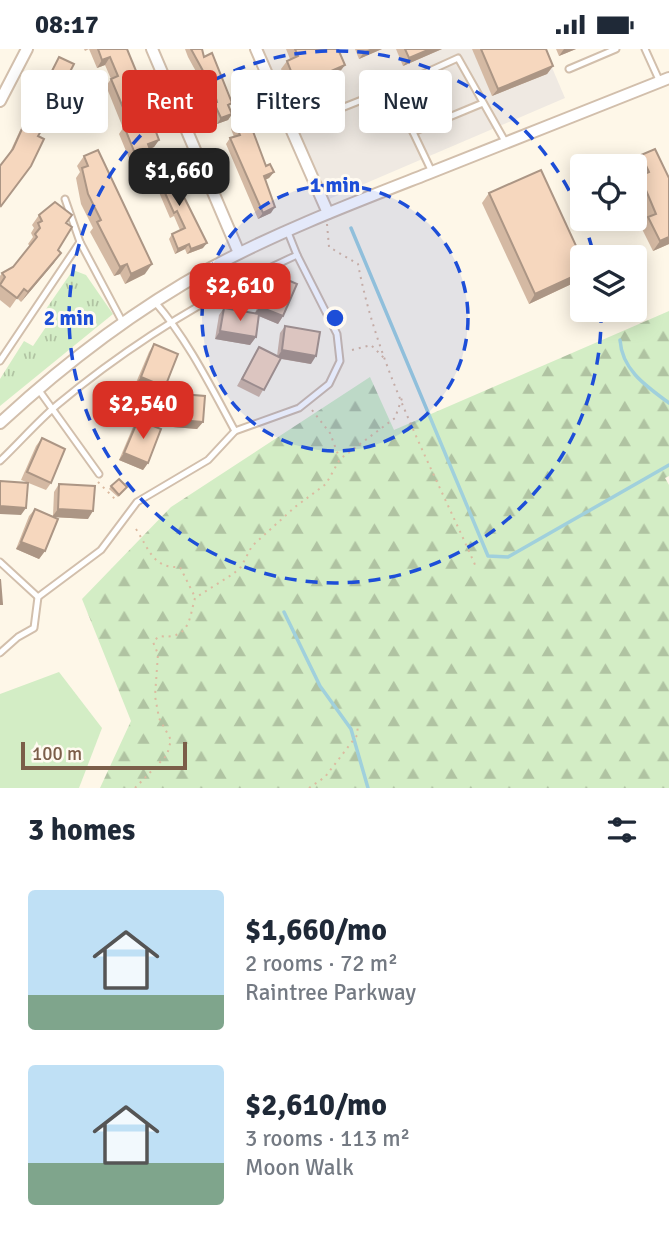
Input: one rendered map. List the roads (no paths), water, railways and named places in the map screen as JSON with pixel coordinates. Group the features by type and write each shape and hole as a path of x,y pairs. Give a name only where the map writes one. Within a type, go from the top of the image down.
{"street":[{"path":"0,101 27,49"},
{"path":"152,49 239,254"},
{"path":"256,49 265,70"},
{"path":"0,423 37,389 123,323 239,254 328,213 664,80"},
{"path":"293,133 328,213"}],"lane":[{"path":"569,69 616,49"},
{"path":"645,49 664,80"},
{"path":"432,70 458,58 506,143"},
{"path":"452,116 483,103"},
{"path":"413,133 432,172"},
{"path":"65,199 80,242 123,323"},
{"path":"0,653 18,637 34,628 38,597 101,550 137,502 208,460 235,431 299,408 329,384 340,361 337,334 297,254 292,228"},
{"path":"0,361 80,242"},
{"path":"0,461 53,408 172,321 237,282 297,254"},
{"path":"155,302 172,321 235,431"},
{"path":"37,389 99,474"},
{"path":"0,562 38,597"}],"waterway":[{"path":"351,228 488,556 508,557 669,465"},
{"path":"620,340 630,369 644,384 669,403"},
{"path":"284,612 320,686 351,729 368,788"}]}
